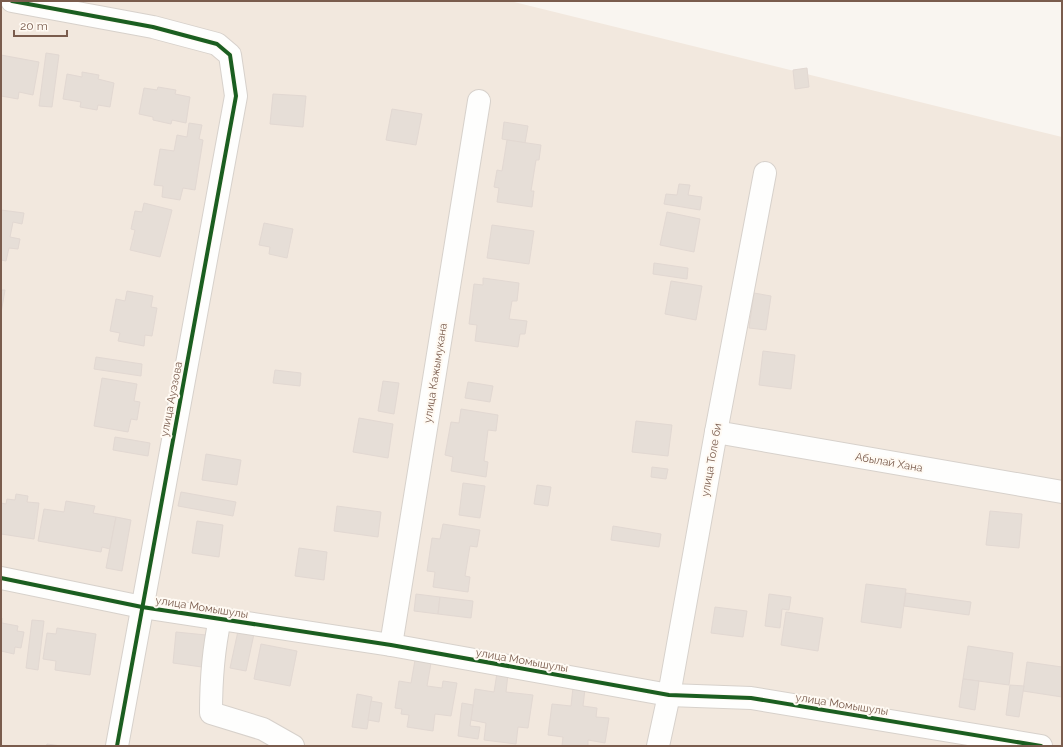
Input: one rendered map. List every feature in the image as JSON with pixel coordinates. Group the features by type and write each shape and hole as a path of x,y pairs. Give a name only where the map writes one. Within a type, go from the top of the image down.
{"street":[{"name":"улица Ауэзова","path":"12,1 153,27 217,44 230,55 236,96 117,746"},
{"name":"улица Кажымукана","path":"392,645 479,101"},
{"name":"улица Толе би","path":"658,746 669,695 716,432 765,173"},
{"name":"Абылай Хана","path":"716,432 1062,492"},
{"name":"улица Момышулы","path":"1,578 142,607 392,645 669,695 751,698 1041,746"},
{"path":"220,619 214,642 211,680 211,713 263,728 293,746"}],"shaded area":[{"path":"1,1 510,1 1062,137 1062,746 1,746"}],"building":[{"path":"46,53 59,55 52,107 39,106"},
{"path":"1,55 39,62 33,95 19,92 18,99 1,96"},
{"path":"807,68 809,87 795,89 793,70"},
{"path":"82,72 99,75 98,79 114,83 110,107 98,105 97,110 80,107 81,102 63,99 67,74 82,77"},
{"path":"158,87 176,90 175,94 190,97 186,123 172,120 171,124 153,120 153,117 139,114 144,88 157,90"},
{"path":"273,94 306,96 303,127 270,124"},
{"path":"392,109 422,114 416,145 386,140"},
{"path":"504,122 528,126 525,143 502,139"},
{"path":"189,123 202,125 199,139 203,140 195,190 183,188 180,200 162,197 163,186 154,185 160,149 174,151 177,135 187,137"},
{"path":"507,140 541,145 539,160 536,160 531,191 534,191 532,207 497,202 499,188 494,187 497,170 502,171"},
{"path":"679,184 690,185 688,195 702,197 700,210 664,204 666,194 677,195"},
{"path":"144,203 172,210 160,257 130,250 135,230 131,229 135,211 142,212"},
{"path":"1,210 24,213 22,224 13,222 10,237 20,239 18,249 9,248 6,261 1,260"},
{"path":"667,212 700,219 694,252 660,245"},
{"path":"264,223 293,229 287,258 269,254 270,247 259,245"},
{"path":"492,225 534,231 529,264 487,258"},
{"path":"654,263 688,268 687,279 653,274"},
{"path":"483,278 519,283 517,301 512,301 509,319 527,321 525,334 520,334 518,347 475,341 477,325 469,324 474,284 483,285"},
{"path":"671,281 702,286 696,320 665,314"},
{"path":"1,290 5,290 1,313"},
{"path":"127,291 153,296 151,307 157,308 152,336 145,335 144,346 118,341 120,333 110,331 116,299 125,301"},
{"path":"754,293 771,296 766,330 749,328"},
{"path":"763,351 795,355 791,389 759,385"},
{"path":"96,357 142,364 141,376 94,369"},
{"path":"275,370 301,373 300,386 273,383"},
{"path":"102,378 137,384 134,401 140,402 137,420 131,419 128,432 94,426"},
{"path":"383,381 399,383 394,414 378,411"},
{"path":"468,382 493,386 490,402 465,398"},
{"path":"461,409 498,415 496,431 488,430 484,461 488,462 486,477 451,471 453,457 445,455 451,422 459,423"},
{"path":"359,418 393,424 388,458 353,452"},
{"path":"636,421 672,425 668,456 632,452"},
{"path":"115,437 150,443 148,456 113,450"},
{"path":"206,454 241,460 237,485 202,480"},
{"path":"652,467 668,469 666,479 651,477"},
{"path":"463,483 485,486 480,518 459,515"},
{"path":"537,485 551,487 548,506 534,504"},
{"path":"181,492 236,502 233,516 178,506"},
{"path":"16,494 28,496 27,502 39,503 34,539 1,534 1,503 6,504 7,499 15,500"},
{"path":"66,501 95,506 93,513 116,517 110,549 102,547 101,552 38,541 44,509 64,512"},
{"path":"337,506 381,512 378,537 334,531"},
{"path":"990,511 1022,514 1019,548 986,545"},
{"path":"116,517 131,520 122,571 106,568"},
{"path":"197,521 223,525 219,557 192,553"},
{"path":"443,524 480,530 477,547 470,546 465,576 470,577 468,592 433,587 435,572 427,571 432,538 440,539"},
{"path":"613,526 661,534 659,547 611,540"},
{"path":"299,548 327,552 324,580 295,576"},
{"path":"866,584 906,589 901,628 861,622"},
{"path":"906,593 971,602 969,615 904,606"},
{"path":"416,594 440,597 438,614 414,611"},
{"path":"769,594 791,597 789,610 782,609 780,628 765,626"},
{"path":"440,597 473,601 471,618 438,614"},
{"path":"715,607 747,611 743,637 711,633"},
{"path":"786,612 823,618 818,651 781,645"},
{"path":"1,618 2,623 18,626 17,631 24,632 21,648 15,647 14,654 1,651"},
{"path":"32,620 44,621 38,670 26,668"},
{"path":"57,628 96,634 90,675 55,670 56,661 43,659 47,633 56,634"},
{"path":"238,631 254,634 246,671 230,668"},
{"path":"176,632 206,635 202,667 173,663"},
{"path":"261,644 297,651 290,686 254,679"},
{"path":"968,646 1013,653 1009,685 963,679"},
{"path":"415,660 431,663 427,686 442,688 443,681 457,683 451,716 435,714 433,731 407,727 409,715 401,714 402,709 395,708 399,681 411,683"},
{"path":"1027,662 1062,667 1062,697 1023,691"},
{"path":"497,673 508,674 506,692 533,695 528,728 518,727 516,744 484,740 486,723 471,720 475,689 494,692"},
{"path":"963,679 979,681 975,710 959,707"},
{"path":"1010,685 1024,686 1019,717 1006,715"},
{"path":"573,687 585,689 583,706 597,708 596,717 609,718 605,743 588,740 588,746 562,746 563,737 548,735 552,704 571,706"},
{"path":"357,694 372,697 367,729 352,727"},
{"path":"371,701 382,703 379,722 368,720"},
{"path":"462,703 473,705 470,726 480,727 478,739 458,736"},
{"path":"47,744 61,746 46,746"}],"cycle path":[{"path":"12,1 153,27 217,44 230,55 236,96 117,746"},
{"path":"1,578 142,607 391,645 669,695 751,698 1041,746"}]}
